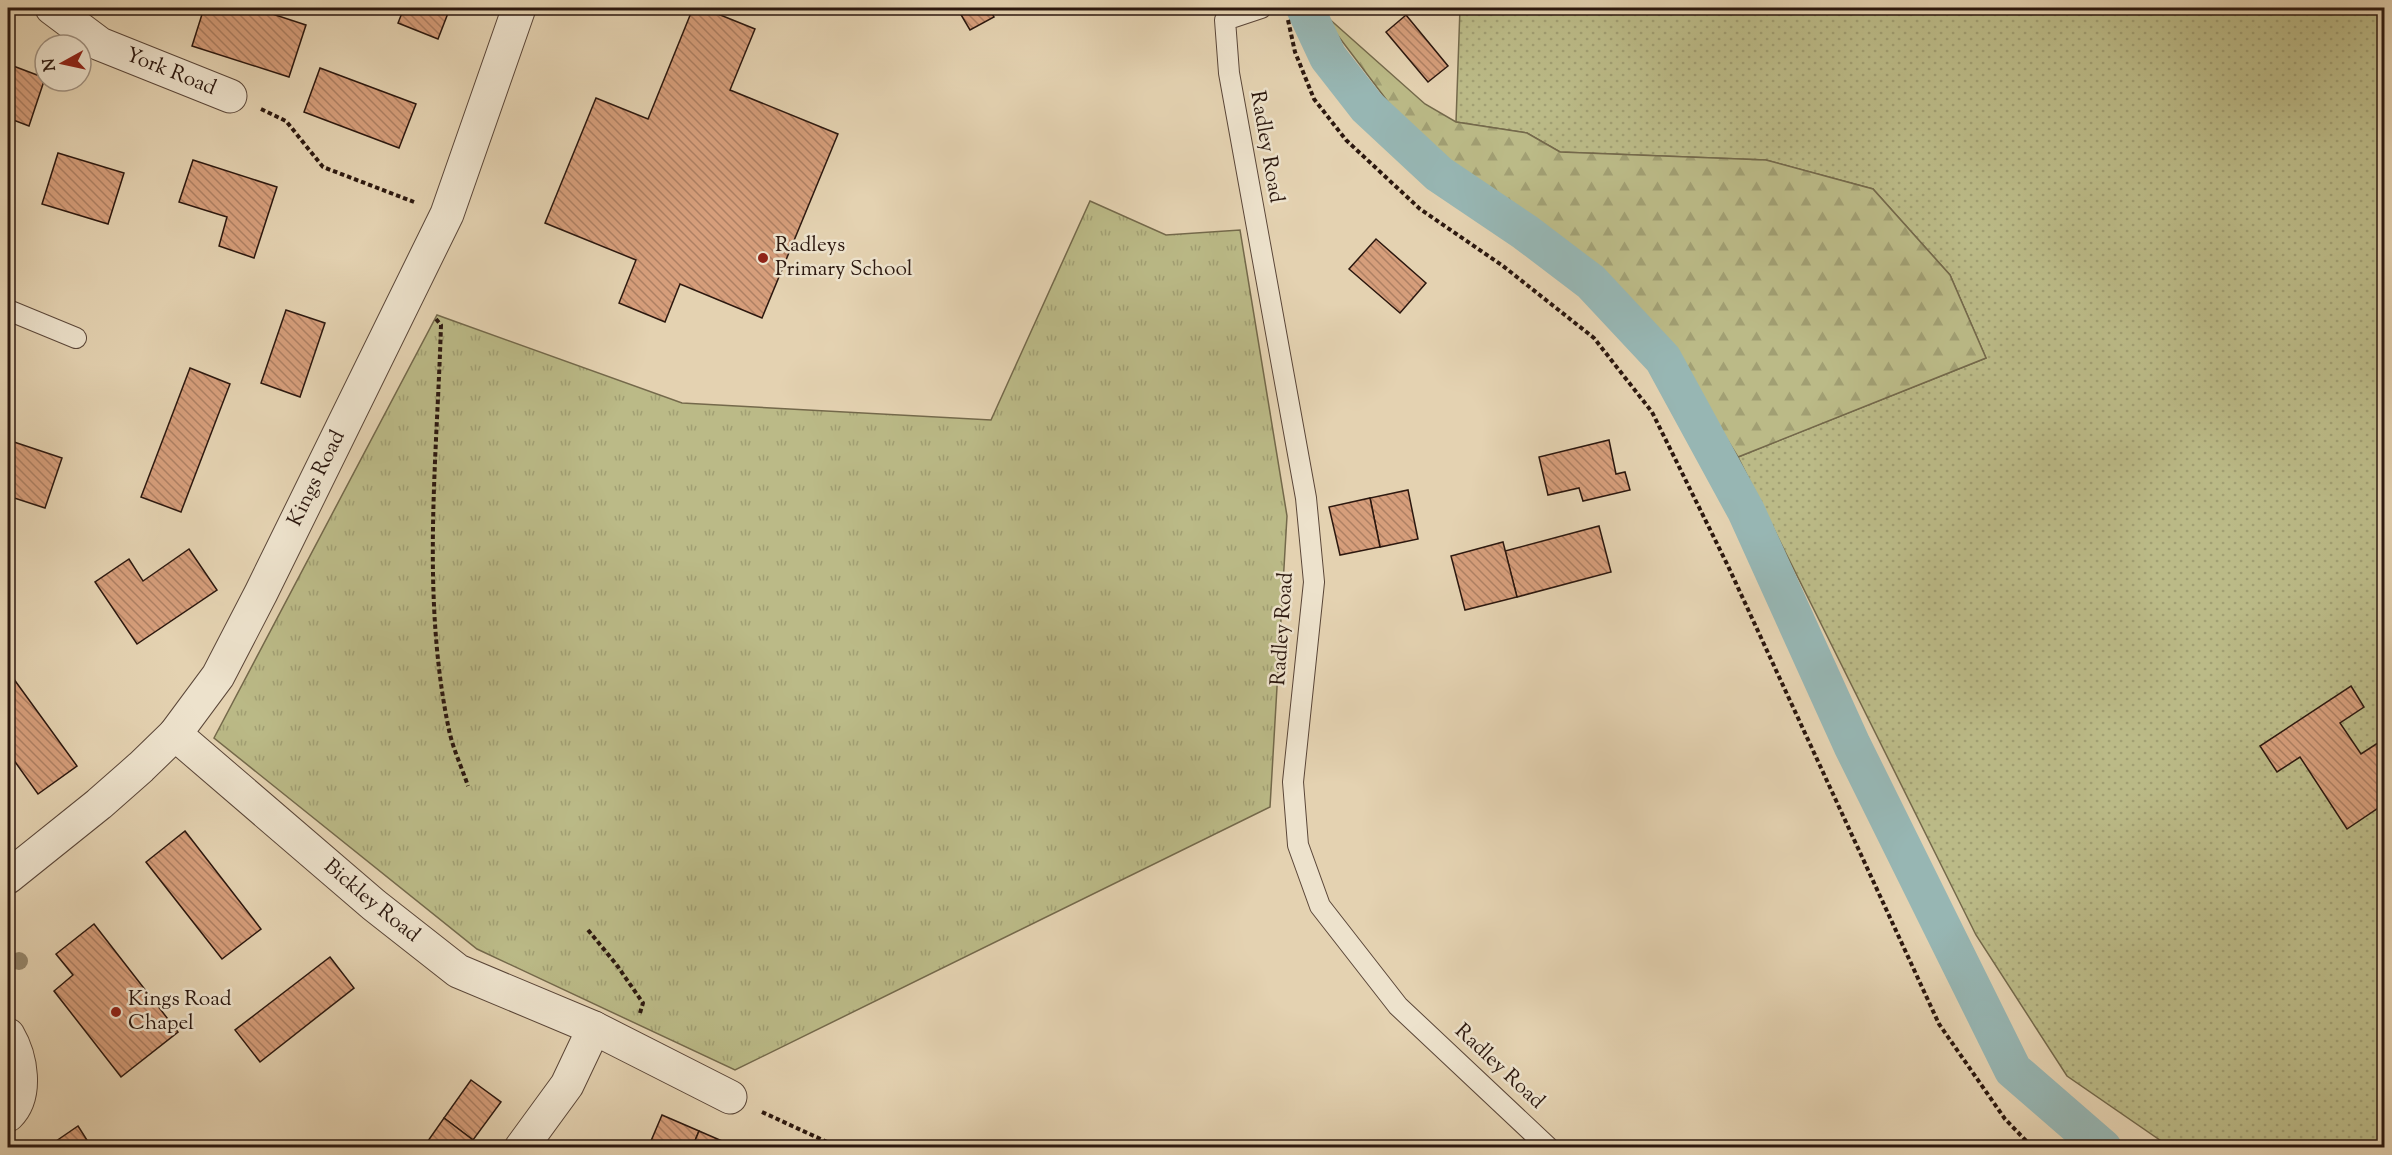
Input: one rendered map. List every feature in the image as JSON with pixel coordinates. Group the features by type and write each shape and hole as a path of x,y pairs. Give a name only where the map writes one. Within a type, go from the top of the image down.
{"street":[{"name":"York Road","path":"52,8 100,44 230,96"},
{"name":"Kings Road","path":"8,877 99,804 175,734 224,666 447,214 519,8"},
{"name":"Bickley Road","path":"175,734 374,905 458,970 594,1028 629,1048 730,1097"},
{"path":"521,1148 567,1085 594,1028"},
{"path":"8,1035 21,1069 18,1096 8,1115"}],"lane":[{"name":"Radley Road","path":"1258,9 1225,20 1229,73 1306,498 1314,582 1293,782 1298,845 1320,906 1398,1006 1549,1148"},
{"path":"8,310 76,338"}],"path":[{"path":"1286,11 1295,52 1314,99 1346,140 1420,209 1503,266 1594,338 1652,412 1733,577 1939,1024 2005,1119 2033,1148"},
{"path":"230,96 286,121 323,166 447,214"},
{"path":"411,286 441,325 433,570 443,698 449,732 468,786"},
{"path":"588,930 643,1003 629,1048"},
{"path":"730,1097 840,1148"}],"green space":[{"path":"1317,8 1425,104 1456,122 1527,133 1560,152 1766,160 1873,189 1950,275 1986,358 1738,457 1668,345 1608,277 1432,160"},
{"path":"1460,8 2384,8 2384,1145 2381,1148 2170,1147 2067,1076 1976,935 1738,457 1986,358 1950,275 1873,189 1766,160 1560,152 1527,133 1456,122"},
{"path":"1090,201 1166,235 1240,230 1287,516 1270,807 735,1070 477,949 214,738 437,315 682,403 991,420"}],"building":[{"path":"204,8 254,8 306,25 289,77 192,46"},
{"path":"404,8 450,8 438,39 398,23"},
{"path":"693,8 703,8 755,29 730,90 838,134 762,318 680,284 665,322 619,303 636,260 545,223 596,98 648,119"},
{"path":"957,8 989,8 994,17 970,30"},
{"path":"1406,15 1448,66 1428,82 1386,32"},
{"path":"8,64 33,73 33,93 40,93 29,126 8,118"},
{"path":"320,68 416,104 399,148 304,112"},
{"path":"58,153 124,173 108,224 42,204"},
{"path":"193,160 277,187 254,258 219,246 227,217 179,202"},
{"path":"1376,239 1426,283 1400,313 1349,269"},
{"path":"286,310 325,323 300,397 261,383"},
{"path":"190,368 230,384 181,512 141,497"},
{"path":"8,440 62,458 45,508 8,496"},
{"path":"1609,440 1616,474 1625,472 1630,490 1583,501 1579,488 1548,495 1539,457"},
{"path":"1408,490 1418,539 1380,547 1370,498"},
{"path":"1370,498 1380,547 1340,555 1329,507"},
{"path":"1599,526 1611,572 1517,597 1505,551"},
{"path":"1503,542 1517,597 1465,610 1451,556"},
{"path":"189,549 217,590 137,644 95,582 129,559 143,581"},
{"path":"8,671 77,766 38,794 8,752"},
{"path":"2351,686 2364,707 2340,723 2361,754 2384,739 2384,804 2347,829 2300,757 2277,772 2260,746"},
{"path":"185,831 261,929 222,959 146,862"},
{"name":"Kings Road Chapel","path":"94,924 178,1032 121,1077 54,991 73,975 56,954"},
{"path":"330,957 354,988 260,1062 235,1030"},
{"path":"471,1080 501,1102 473,1140 444,1118"},
{"path":"662,1115 699,1131 692,1148 648,1148"},
{"path":"444,1118 473,1140 468,1148 423,1148"},
{"path":"78,1126 92,1148 46,1148"},
{"path":"699,1131 736,1147 736,1148 692,1148"}],"waterway":[{"path":"1305,8 1328,57 1367,107 1439,174 1525,232 1591,282 1663,359 1746,511 1852,745 2013,1070 2103,1148"}],"place":[{"name":"Radleys Primary School","path":"763,258"},
{"name":"Kings Road Chapel","path":"116,1012"}]}
